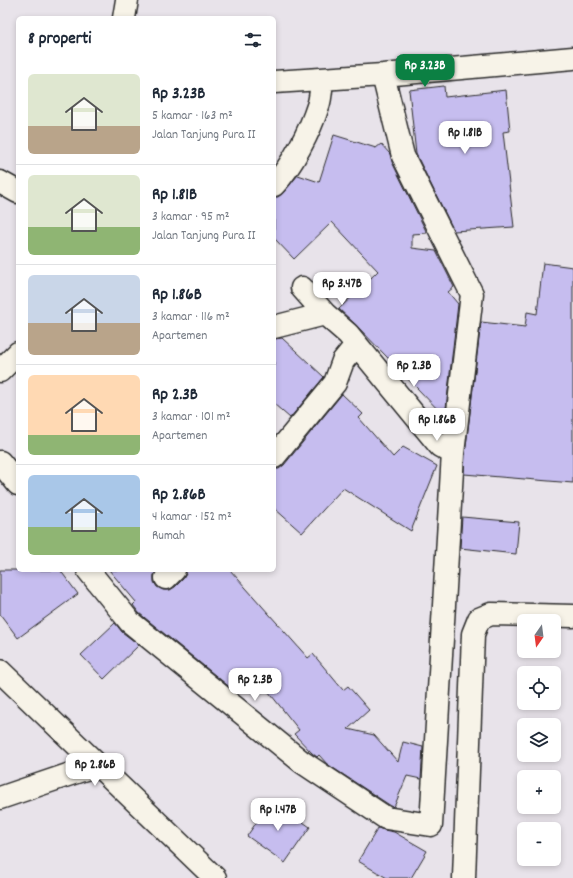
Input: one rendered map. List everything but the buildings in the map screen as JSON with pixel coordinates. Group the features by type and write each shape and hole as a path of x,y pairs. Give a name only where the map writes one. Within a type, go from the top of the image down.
{"street":[{"path":"124,16 127,0"},
{"path":"276,82 573,58"},
{"path":"90,572 130,622 302,762 386,818 431,825 453,453 472,294 403,156 383,74"},
{"path":"276,183 283,175 309,129 318,105 322,78"},
{"path":"0,182 16,191"},
{"path":"302,288 325,314 348,334 440,446 453,453"},
{"path":"276,326 325,314"},
{"path":"276,455 335,383 343,361 356,345"},
{"path":"0,371 16,355"},
{"path":"0,462 16,482"},
{"path":"464,878 474,634 479,619 491,614 573,616"},
{"path":"0,671 215,878"},
{"path":"0,798 96,765"}]}
